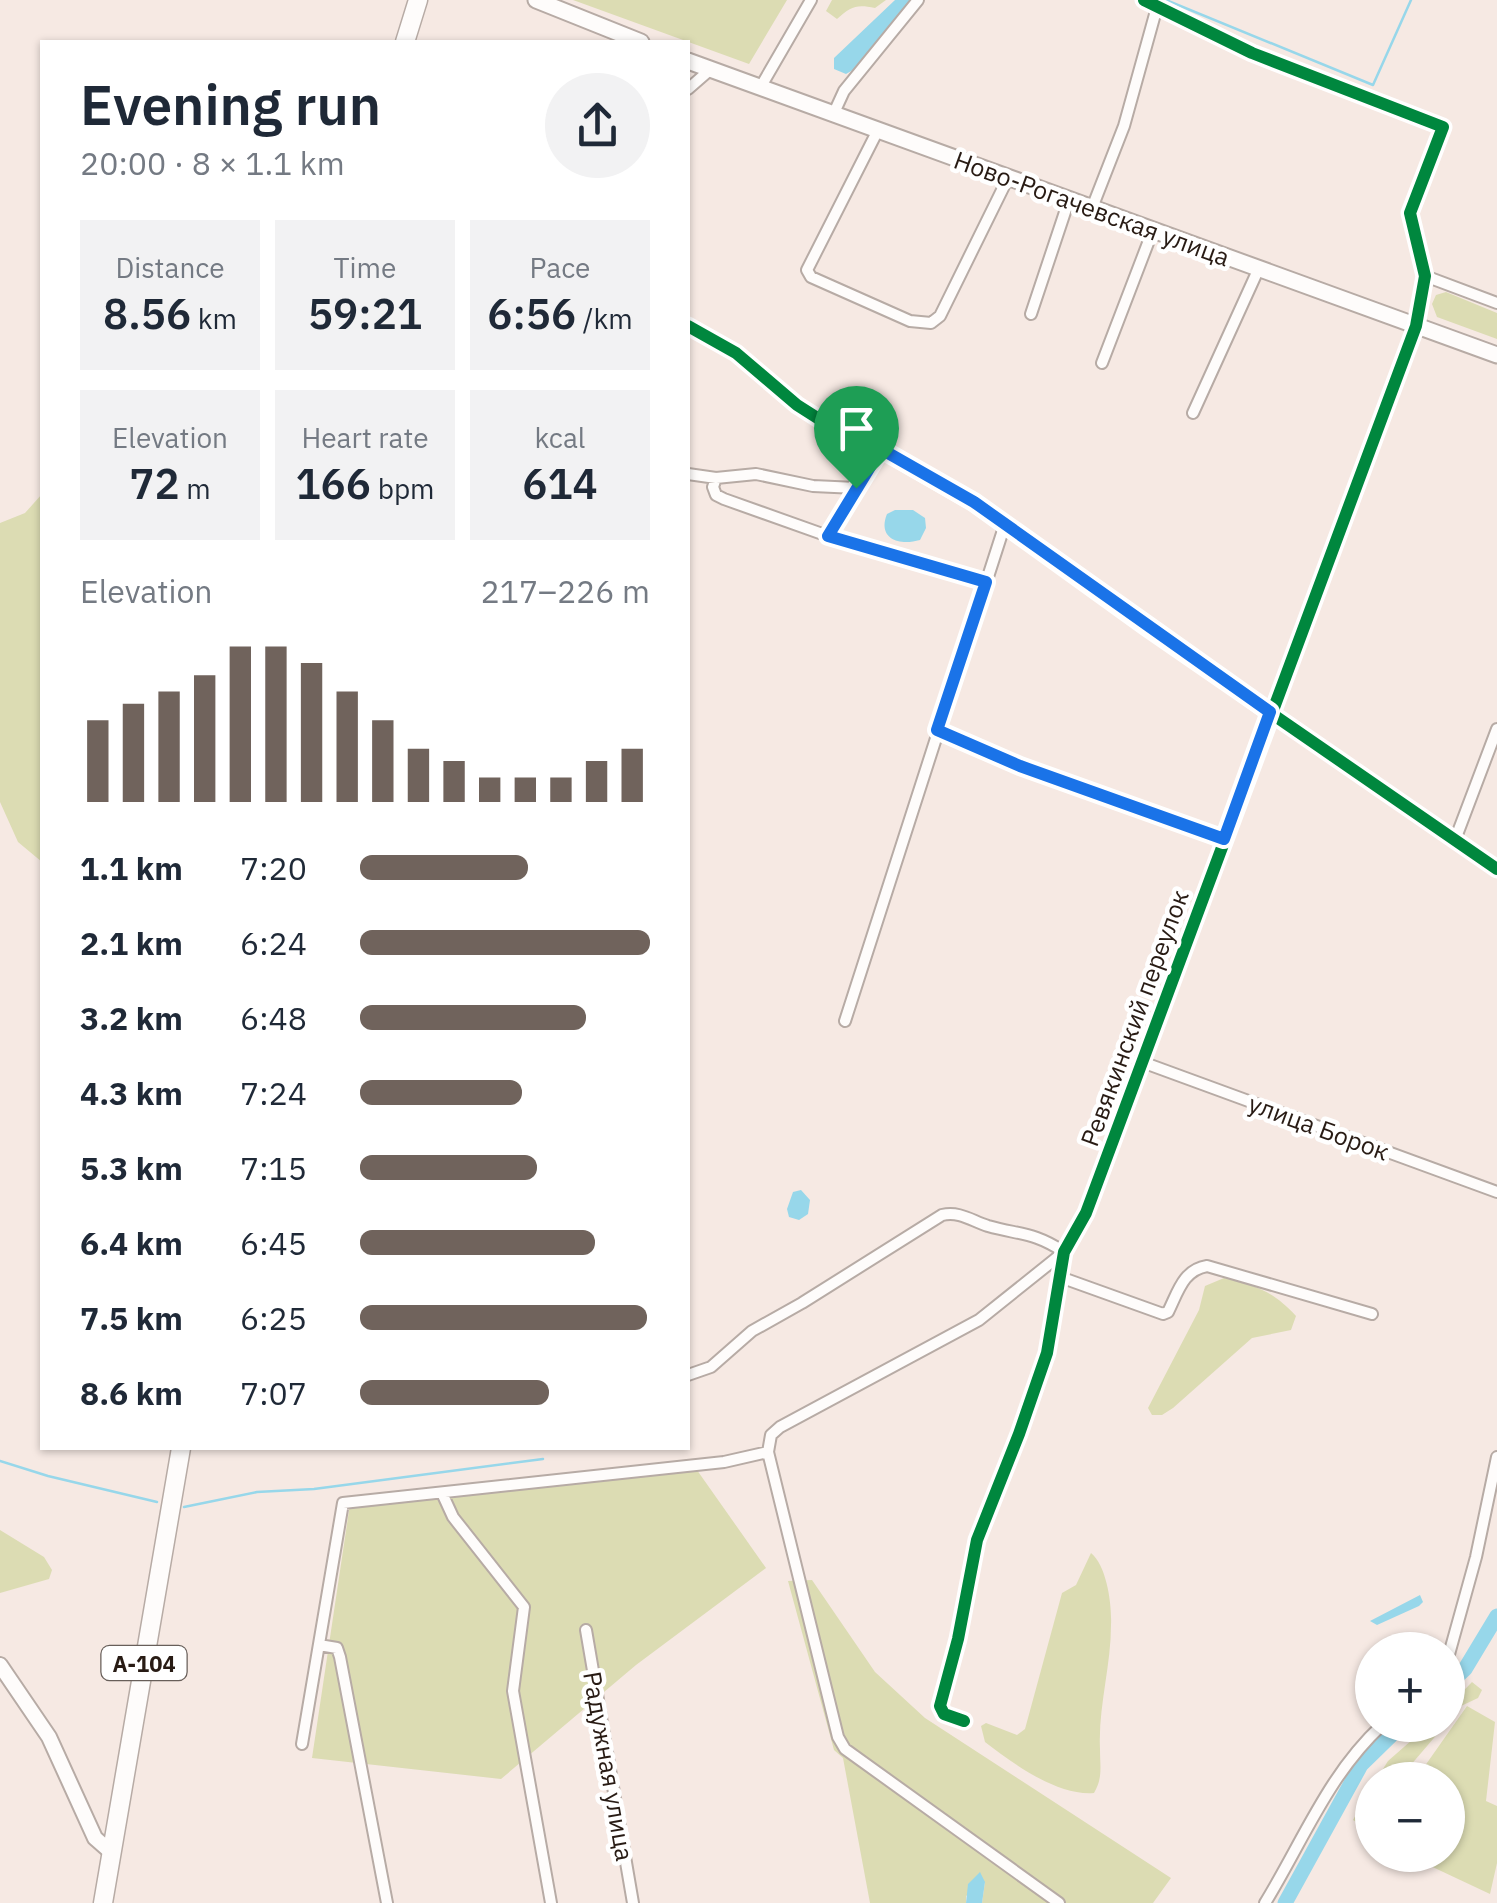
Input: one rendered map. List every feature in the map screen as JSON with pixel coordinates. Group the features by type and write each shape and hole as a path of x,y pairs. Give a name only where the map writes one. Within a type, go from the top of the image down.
{"highway":[{"path":"403,40 405,0"},
{"path":"404,40 418,0"},
{"name":"А-104","path":"103,1903 181,1450"}],"main road":[{"path":"546,4 636,40"},
{"name":"Ново-Рогачевская улица","path":"690,61 1497,355"}],"street":[{"path":"760,88 812,0"},
{"path":"833,114 844,91 918,0"},
{"path":"1144,0 1252,54 1443,127 1410,212 1425,276 1497,303"},
{"path":"1092,208 1124,126 1157,7"},
{"path":"690,87 711,70"},
{"path":"878,130 807,270 808,274 910,321 932,322 940,316 1008,178"},
{"path":"1032,314 1070,200"},
{"path":"1102,363 1153,230"},
{"path":"1193,412 1259,268"},
{"name":"Ревякинский переулок","path":"964,1721 944,1714 940,1706 977,1540 1020,1434 1047,1353 1064,1252 1086,1213 1416,326 1425,276"},
{"path":"690,327 736,353 820,419 942,482 1497,869"},
{"path":"828,536 881,449"},
{"path":"690,474 716,478 756,474 813,486 856,488"},
{"path":"716,478 713,488 724,499 828,536 986,582"},
{"path":"845,1021 1004,524"},
{"path":"1455,840 1497,728"},
{"path":"937,730 1020,766 1224,839"},
{"name":"улица Борок","path":"1142,1062 1497,1192"},
{"path":"690,1374 711,1367 752,1331 802,1304 942,1215 957,1214 990,1226 1030,1233 1064,1252 964,1328 780,1427 771,1434 768,1452 834,1720 845,1749 1059,1903"},
{"path":"1060,1277 1163,1314 1168,1312 1186,1275 1207,1266 1372,1314"},
{"path":"302,1744 342,1504 724,1462 768,1452"},
{"path":"1455,1632 1497,1457"},
{"path":"442,1493 453,1517 524,1607 513,1691 552,1903"},
{"name":"Радужная улица","path":"586,1630 633,1903"},
{"path":"319,1645 338,1648 386,1903"},
{"path":"0,1665 49,1737 95,1838 111,1852"},
{"path":"1265,1903 1318,1804 1365,1742"}],"green space":[{"path":"573,0 787,0 749,64"},
{"path":"832,0 886,0 875,8 854,7 837,19 826,11"},
{"path":"1446,292 1497,313 1497,339 1437,317 1432,304 1436,295"},
{"path":"40,496 40,860 18,842 0,802 0,523 25,513"},
{"path":"1224,1278 1255,1287 1280,1301 1296,1316 1291,1330 1252,1338 1173,1408 1162,1415 1152,1415 1148,1408 1199,1310 1205,1286"},
{"path":"692,1463 766,1568 636,1665 501,1779 312,1758 350,1504"},
{"path":"0,1530 44,1557 52,1570 49,1579 0,1593"},
{"path":"1091,1553 1105,1576 1111,1617 1099,1782 1094,1793 1080,1793 1022,1769 985,1742 981,1726 986,1723 1017,1735 1025,1729 1062,1593 1076,1585"},
{"path":"812,1580 875,1672 925,1718 1171,1878 1153,1903 982,1903 985,1882 966,1896 966,1903 870,1903 843,1758 834,1750 788,1581"},
{"path":"1472,1682 1482,1690 1478,1698 1465,1704 1465,1689"},
{"path":"1467,1706 1495,1722 1486,1801 1497,1806 1497,1863 1490,1894 1443,1872 1465,1872 1465,1762 1428,1762 1442,1742 1465,1742"},
{"path":"1410,1742 1430,1742 1413,1762 1388,1761"}],"water":[{"path":"895,0 912,0 853,70 846,74 834,69 834,58"},
{"path":"913,510 925,518 926,528 920,540 898,541 888,535 887,514"},
{"path":"801,1190 810,1200 808,1214 799,1220 789,1217 787,1209 793,1192"},
{"path":"1420,1595 1423,1602 1419,1606 1377,1625 1370,1621"},
{"path":"980,1872 985,1882 982,1903 966,1903 968,1884"}],"waterway":[{"path":"1166,0 1373,85 1411,0"},
{"path":"184,1507 257,1492 314,1489 543,1459"},
{"path":"0,1461 157,1502"},
{"path":"1465,1669 1497,1616"},
{"path":"1285,1903 1361,1765 1385,1742"}],"cycle path":[{"path":"964,1721 944,1714 940,1706 977,1540 1047,1353 1064,1252 1086,1213 1416,326 1425,276 1410,213 1443,127 1252,53 1144,0"},
{"path":"690,327 736,353 819,419 881,449 974,503 1497,869"}],"route":[{"path":"881,449 942,482 1270,712 1224,839 1020,766 937,730 986,582 828,536 856,488 881,449"}]}
